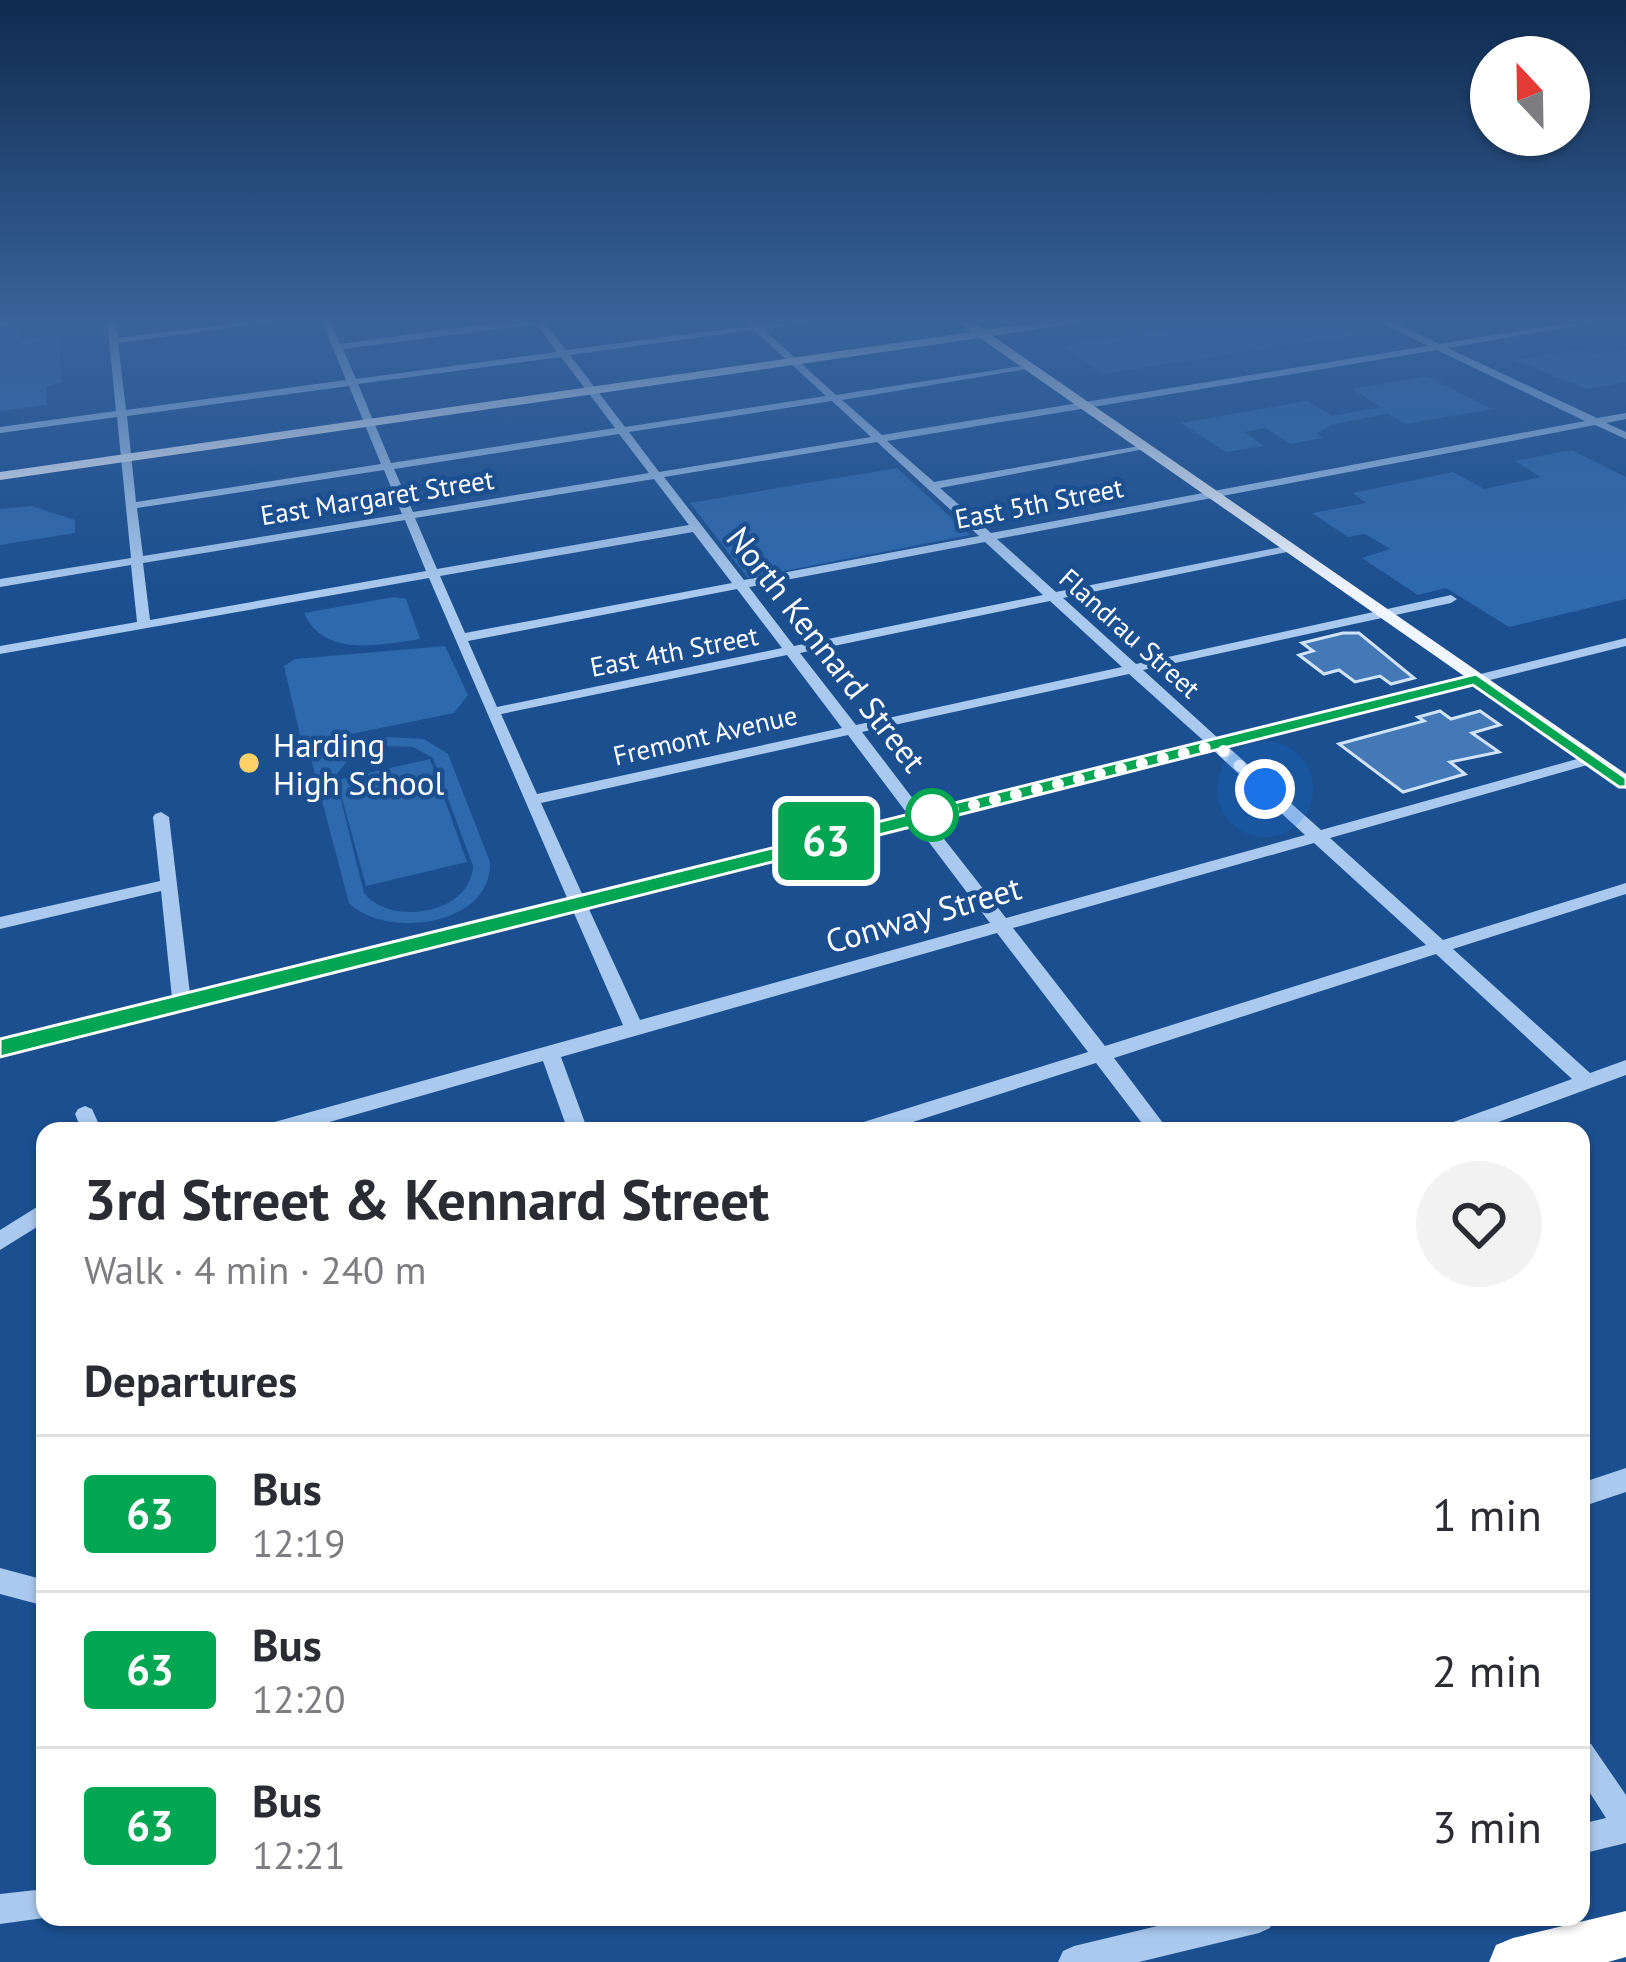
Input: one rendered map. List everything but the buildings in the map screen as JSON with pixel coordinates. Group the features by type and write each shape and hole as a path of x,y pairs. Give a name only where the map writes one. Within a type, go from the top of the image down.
{"highway":[{"path":"1513,1962 1626,1934"}],"main road":[{"path":"0,476 461,410"},
{"path":"1090,410 1626,782"}],"street":[{"path":"118,410 143,625"},
{"path":"0,430 150,410"},
{"path":"362,410 634,1028"},
{"name":"North Kennard Street","path":"604,410 1152,1122"},
{"path":"130,506 753,410"},
{"name":"Flandrau Street","path":"849,410 1587,1082"},
{"name":"East Margaret Street","path":"0,584 1056,410"},
{"path":"1571,410 1626,436"},
{"name":"East 5th Street","path":"461,638 1626,416"},
{"path":"932,486 1145,448"},
{"path":"0,650 694,527"},
{"name":"East 4th Street","path":"492,712 1287,548"},
{"name":"Fremont Avenue","path":"533,800 1379,611 1451,599"},
{"path":"0,1048 1626,642"},
{"name":"Conway Street","path":"303,1122 1593,760"},
{"path":"161,817 182,1003"},
{"path":"0,923 170,884"},
{"path":"889,1122 1626,888"},
{"path":"550,1053 575,1122"},
{"path":"1477,1122 1626,1067"},
{"path":"0,1241 36,1217"},
{"path":"1590,1493 1626,1480"},
{"path":"0,1581 36,1591"},
{"path":"1590,1768 1626,1824 1590,1836"},
{"path":"0,1910 36,1905"},
{"path":"1074,1962 1222,1926"}],"shaded area":[{"path":"1258,410 1321,410 1332,416 1367,410 1489,410 1406,424 1387,414 1333,424 1317,433 1322,438 1291,444 1265,428 1244,432 1264,446 1226,452 1181,423"},
{"path":"1571,450 1626,477 1626,599 1509,627 1446,588 1418,595 1362,558 1390,549 1365,534 1348,537 1312,513 1366,503 1353,493 1453,472 1484,489 1541,477 1515,461"},
{"path":"897,468 970,535 748,578 690,503"},
{"path":"31,506 75,520 75,533 0,545 0,509"},
{"path":"394,597 406,599 420,639 339,643 313,627 304,613"},
{"path":"445,646 468,695 454,713 302,744 284,666 295,659"},
{"path":"388,737 424,739 448,754 490,862 486,884 474,901 456,913 411,923 387,921 349,903 311,759","holes":["380,746 413,747 433,758 473,866 459,895 445,905 410,912 376,904 364,893 335,776 349,759"]},
{"path":"430,759 467,862 366,886 337,780"}],"bus line":[{"name":"63","path":"0,1048 1476,679 1626,783"}],"place":[{"name":"Harding High School","path":"249,763"}],"route":[{"path":"932,815 1217,745 1265,789"}]}
